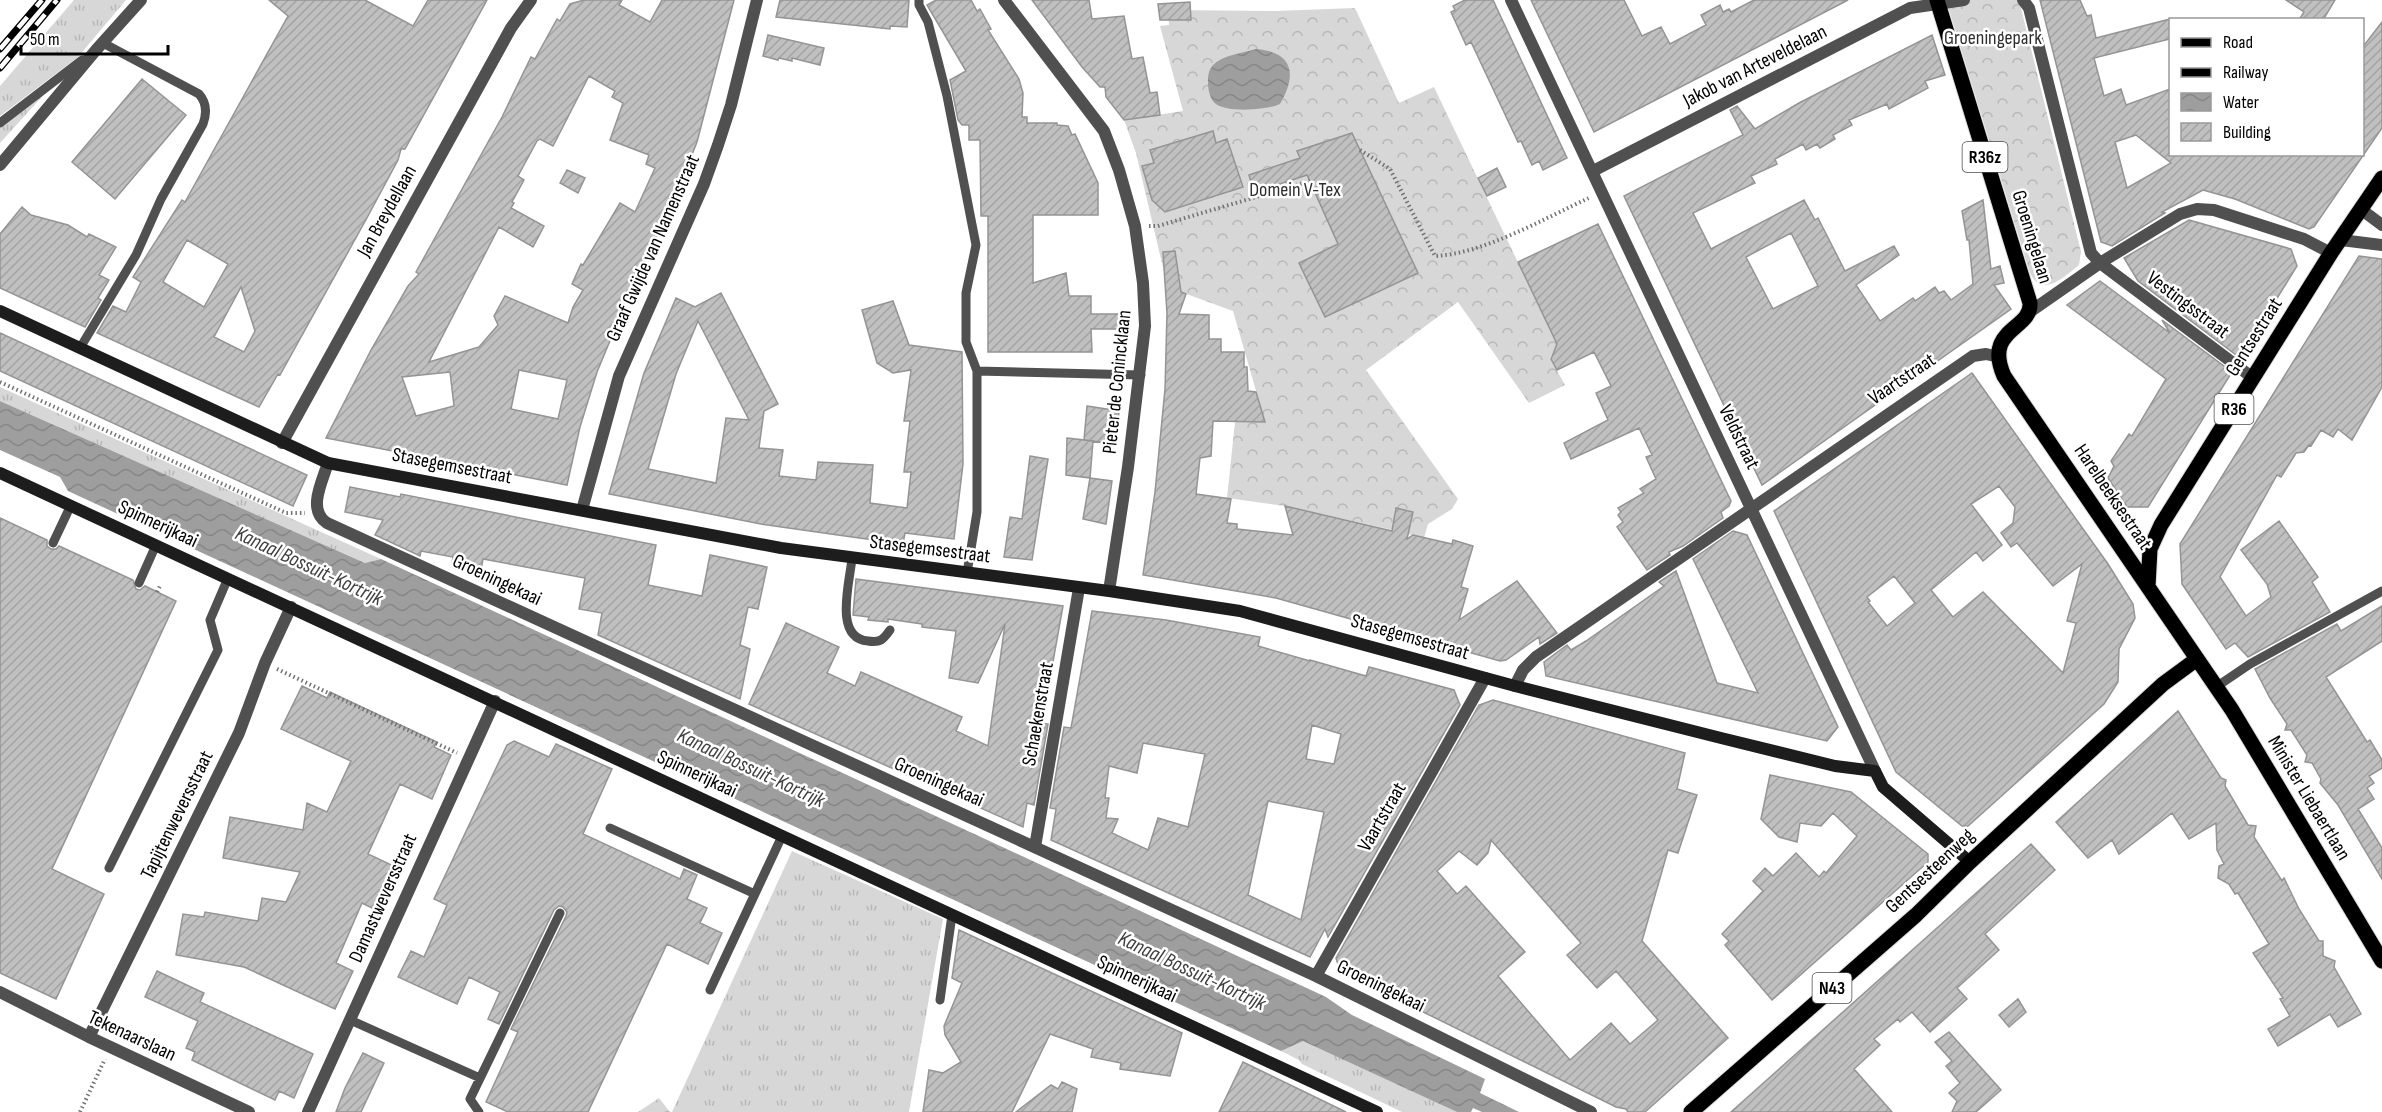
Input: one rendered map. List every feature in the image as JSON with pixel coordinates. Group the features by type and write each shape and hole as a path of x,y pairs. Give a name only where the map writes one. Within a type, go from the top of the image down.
{"main road":[{"name":"Groeningelaan","path":"1938,2 2029,296 2031,311"},
{"name":"R36","path":"2336,247 2382,178"},
{"name":"Gentsestraat","path":"2148,586 2150,549 2157,531 2336,247"},
{"path":"1999,357 2004,338 2031,311"},
{"name":"Harelbeeksestraat","path":"1999,357 2004,376 2197,659"},
{"name":"Minister Liebaertlaan","path":"2197,659 2232,710 2382,961"},
{"name":"Gentsesteenweg","path":"1691,1112 1916,915 1970,862 2163,684 2197,659"}],"street":[{"path":"0,165 141,0"},
{"name":"Jan Breydellaan","path":"282,443 511,28 531,0"},
{"name":"Graaf Gwijde van Namenstraat","path":"582,510 619,376 704,184 718,145 731,105 757,0"},
{"name":"Pieter de Conincklaan","path":"1004,0 1104,131 1119,170 1135,226 1143,283 1145,326 1141,375 1108,591"},
{"name":"Veldstraat","path":"1511,0 1883,787 1970,862"},
{"path":"1938,2 1964,0"},
{"path":"2024,0 2029,8 2091,253 2100,263"},
{"name":"Jakob van Arteveldelaan","path":"1593,171 1910,8 1938,2"},
{"path":"2031,311 2100,263 2180,214 2197,209 2214,210 2336,247 2382,245"},
{"path":"2362,210 2382,225"},
{"name":"Vestingsstraat","path":"2100,263 2253,378"},
{"name":"Stasegemsestraat","path":"0,311 328,463 781,548 1108,591 1240,611 1515,686 1835,766 1875,771"},
{"name":"Vaartstraat","path":"1515,686 1523,670 1536,657 1973,356 1986,354 1999,357"},
{"path":"317,513 317,498 328,463"},
{"name":"Spinnerijkaai","path":"0,472 1377,1112"},
{"name":"Groeningekaai","path":"317,513 323,521 331,525 1316,976 1591,1112"},
{"name":"Schaekenstraat","path":"1035,847 1079,588"},
{"name":"Tapijtenweversstraat","path":"89,1037 239,733 265,663 291,607"},
{"name":"Vaartstraat","path":"1316,976 1485,678"},
{"name":"Damastweversstraat","path":"308,1112 495,701"},
{"name":"Tekenaarslaan","path":"0,992 89,1037 249,1112"}],"lane":[{"path":"919,0 919,5 928,22 947,96 976,245 966,293 966,342 977,371 977,512 966,573"},
{"path":"0,123 100,46 199,94 206,105 203,124 161,199 136,255 80,348"},
{"path":"977,371 1141,375"},
{"path":"53,543 71,505"},
{"path":"139,583 156,545"},
{"path":"852,558 847,628 860,641 879,643 890,630"},
{"path":"109,868 218,650 210,620 228,578"},
{"path":"2216,687 2250,664 2382,591"},
{"path":"610,828 755,894"},
{"path":"710,990 782,836"},
{"path":"479,1112 470,1099 560,913"},
{"path":"940,1000 950,914"},
{"path":"350,1020 480,1078"}],"path":[{"path":"1360,150 1390,169 1435,256 1453,256 1501,239 1602,192"},
{"path":"1135,226 1158,226 1310,181"},
{"path":"0,382 286,513 317,513"},
{"path":"158,592 160,586"},
{"path":"265,663 468,758"},
{"path":"80,1112 110,1047"}],"green space":[{"path":"74,0 126,0 78,57 0,116 0,86"},
{"name":"Groeningepark","path":"1946,0 2019,0 2081,252 2079,265 2053,283 2041,284 2035,281 2030,273"},
{"name":"Domein V-Tex","path":"1355,8 1399,103 1434,87 1557,344 1550,358 1565,385 1529,403 1458,302 1366,370 1458,499 1452,509 1428,524 1424,538 1408,534 1413,512 1395,508 1393,530 1285,506 1227,498 1235,422 1265,422 1233,311 1181,292 1179,278 1164,272 1136,153 1124,120 1183,111 1160,26 1169,25 1168,10 1276,11"},
{"path":"50,88 0,143 0,126"},
{"path":"0,387 381,559 365,563 0,401"},
{"path":"792,851 943,919 909,1112 672,1112"},
{"path":"1303,1040 1457,1112 1402,1112 1302,1064 1299,1060 1281,1051"},
{"path":"659,1098 670,1112 638,1112"}],"water":[{"path":"1256,49 1278,55 1289,67 1289,84 1280,104 1248,110 1229,109 1216,104 1208,88 1211,67 1228,57"},
{"name":"Kanaal Bossuit-Kortrijk","path":"0,401 365,563 381,559 1326,997 1352,1015 1485,1079 1480,1093 1519,1112 1482,1112 1473,1108 1471,1112 1457,1112 1303,1041 1281,1051 68,491 60,477 0,450"}],"building":[{"path":"269,0 365,0 413,26 428,0 487,0 405,149 401,149 398,160 280,375 278,374 259,407 97,333 113,306 126,312 141,282 133,277 182,200 185,202 288,16","holes":["187,240 228,264 204,307 163,282","241,287 255,331 244,352 214,337"]},
{"path":"584,0 622,0 619,5 650,22 662,0 734,0 697,142 672,205 632,288 597,372 580,427 567,485 326,438 371,350 408,286 419,274 416,272 502,117 531,57 535,59 557,19 560,21 570,4","holes":["589,76 615,91 612,97 623,103 610,140 649,155 646,164 655,168 635,212 620,203 583,265 581,264 572,284 583,290 573,307 568,323 505,296 494,316 498,325 479,347 429,362 499,227 533,247 544,226 511,208 524,180 518,176 537,141 540,139 553,146","519,370 567,380 558,419 511,409","450,372 454,406 416,416 402,377"]},
{"path":"780,0 909,0 907,27 890,26 890,29 776,17"},
{"path":"936,0 971,0 977,11 980,9 991,29 988,30 1019,79 1023,93 1022,117 1027,117 1027,123 1057,123 1057,125 1068,126 1072,135 1075,134 1098,183 1098,215 1033,215 1033,283 1066,273 1069,296 1091,296 1091,314 1120,314 1120,329 1091,329 1092,352 988,352 988,216 981,216 980,140 969,140 969,125 962,125 958,120 950,80 966,71 927,5"},
{"path":"1032,0 1089,0 1092,19 1124,16 1132,59 1143,57 1150,93 1157,92 1160,115 1124,120 1106,97 1105,87 1100,87 1082,67"},
{"path":"1465,0 1493,0 1567,158 1543,170 1539,161 1532,165 1521,141 1518,142 1471,42 1466,45 1451,12 1455,10 1453,6"},
{"path":"1531,0 1624,0 1642,36 1661,27 1670,44 1706,25 1701,15 1720,5 1723,12 1729,9 1731,12 1754,0 1848,0 1594,132"},
{"path":"2040,0 2080,0 2087,16 2091,15 2096,38 2169,19 2169,39 2094,58 2104,96 2121,89 2126,105 2169,89 2169,156 2363,156 2314,227 2309,229 2235,199 2203,190 2162,212 2165,213 2112,246 2101,242","holes":["2136,135 2171,163 2127,188 2115,142"]},
{"path":"2286,0 2335,0 2324,18 2300,18 2304,12"},
{"path":"1190,2 1191,20 1160,20 1158,4"},
{"path":"2382,22 2382,128 2364,154 2364,45"},
{"path":"768,35 824,48 820,65 792,58 792,61 763,56"},
{"path":"1932,35 1945,75 1925,81 1928,88 1889,109 1887,104 1849,120 1852,125 1833,135 1835,139 1820,148 1817,144 1806,150 1803,144 1775,159 1777,164 1751,176 1755,183 1693,213 1711,249 1804,200 1815,220 1818,218 1845,271 1894,246 1899,255 1856,285 1880,321 1913,298 1915,301 1935,287 1939,293 1944,291 1951,300 1973,284 1969,240 1967,240 1962,211 1983,200 1991,269 2000,266 2004,283 1994,285 2011,309 1762,485 1624,196 1743,135 1730,110 1737,106 1755,129 1799,103","holes":["1791,233 1818,286 1773,309 1746,257"]},
{"path":"142,79 186,115 115,199 72,162"},
{"path":"1213,131 1216,143 1227,139 1243,187 1165,212 1152,200 1142,166 1154,163 1150,150"},
{"path":"1352,133 1418,273 1325,317 1299,263 1338,244 1307,175 1271,187 1270,184 1253,189 1249,175 1300,158 1297,151"},
{"path":"1497,168 1506,187 1487,196 1478,178"},
{"path":"567,170 585,178 578,193 560,183"},
{"path":"22,207 31,215 68,225 87,237 89,234 116,247 99,275 109,280 98,298 101,300 85,327 0,288 0,234"},
{"path":"2189,220 2291,249 2297,266 2240,358 2138,281 2124,258"},
{"path":"1598,224 1731,501 1729,506 1721,512 1723,518 1683,546 1669,552 1670,555 1647,570 1617,527 1623,522 1618,515 1621,512 1618,508 1644,493 1640,489 1656,479 1646,457 1652,455 1639,428 1571,459 1564,443 1608,420 1596,393 1611,386 1594,352 1557,370 1551,359 1557,344 1518,262"},
{"path":"1175,251 1181,292 1186,294 1179,314 1209,315 1209,339 1221,339 1221,352 1244,352 1248,391 1256,392 1265,422 1213,421 1211,456 1200,458 1196,494 1231,499 1227,523 1237,524 1237,529 1293,535 1285,506 1392,531 1396,508 1413,512 1407,539 1413,535 1452,544 1453,540 1473,546 1461,587 1468,589 1459,620 1517,581 1557,633 1540,644 1539,637 1506,660 1500,661 1276,598 1143,575 1155,492 1165,389 1167,313 1163,252"},
{"path":"2359,256 2382,259 2382,387 2352,440 2338,429 2333,437 2321,430 2311,446 2309,445 2304,452 2296,453 2281,477 2277,475 2220,577 2246,616 2271,597 2267,584 2241,550 2279,521 2318,577 2312,582 2330,612 2248,657 2235,643 2226,649 2182,584 2180,544"},
{"path":"2100,281 2170,333 2162,320 2232,372 2148,507 2127,507 2108,478 2114,466 2111,461 2129,434 2132,436 2166,379 2067,305"},
{"path":"721,293 778,404 764,411 759,448 783,450 779,476 816,480 818,462 873,465 870,503 907,508 911,472 904,472 910,421 904,421 911,370 893,373 877,363 862,310 893,301 909,345 962,352 963,464 954,539 905,533 903,544 761,524 609,494 644,373 676,298 695,307","holes":["698,321 749,420 726,418 716,483 648,469 676,374"]},
{"path":"0,333 307,475 293,506 0,371"},
{"path":"1972,373 2108,564 2133,604 2135,618 2119,649 2118,682 2104,704 1968,826 1962,826 1896,772 1774,511","holes":["1999,486 2015,507 2013,523 2001,533 2011,547 2017,543 2053,586 2082,564 2067,621 2076,623 2063,673 1983,592 1953,617 1931,590 1976,552 1983,561 2002,545 1971,504","1894,576 1915,603 1887,626 1868,602 1870,601 1867,597"]},
{"path":"1087,406 1119,411 1116,444 1084,440"},
{"path":"1067,438 1093,441 1090,478 1066,475"},
{"path":"1030,456 1048,459 1032,560 1004,557 1010,517 1022,519"},
{"path":"1090,478 1112,481 1106,524 1083,519"},
{"path":"350,487 400,497 401,494 656,545 648,585 702,596 710,555 767,567 758,609 748,607 740,645 750,649 740,699 598,635 602,613 579,609 585,578 483,559 481,570 452,564 453,557 421,551 420,556 375,535 383,520 345,512"},
{"path":"0,518 47,540 47,546 51,549 59,546 133,580 136,589 140,590 145,586 176,601 52,869 104,894 56,999 0,973"},
{"path":"1733,531 1747,535 1838,727 1827,741 1546,676 1544,662 1567,645 1571,650 1586,641 1664,586 1659,582 1676,571 1717,683 1758,693 1693,559"},
{"path":"856,579 1063,606 1042,723 1048,724 1034,805 1027,803 1023,827 749,704 786,623 839,647 827,673 855,686 861,672 962,717 956,731 988,746 1005,624 978,683 949,678 956,631 922,627 922,624 888,619 888,622 868,620 869,617 853,615"},
{"path":"2382,606 2382,641 2326,677 2367,742 2370,740 2382,760 2382,768 2369,776 2374,783 2367,788 2374,799 2358,809 2382,848 2382,879 2338,805 2320,783 2321,779 2312,763 2305,762 2307,755 2291,730 2285,730 2287,724 2255,669 2337,624 2341,631"},
{"path":"1092,611 1166,620 1260,637 1258,646 1310,661 1366,676 1369,667 1454,690 1460,705 1328,937 1325,929 1310,957 1051,840 1056,809 1050,808 1064,727 1071,728","holes":["1312,725 1341,734 1334,764 1306,759","1143,743 1205,754 1188,827 1158,818 1148,850 1112,833 1118,819 1106,818 1109,798 1105,798 1109,766 1137,773","1268,801 1324,812 1301,920 1248,895"]},
{"path":"302,686 327,698 330,692 437,742 434,747 451,755 432,799 400,784 368,854 400,869 380,912 362,903 336,963 353,971 335,1009 244,967 176,955 183,914 204,917 205,912 258,921 262,898 286,902 300,872 223,858 230,817 303,830 307,803 327,812 351,761 281,729"},
{"path":"1493,700 1685,753 1677,789 1697,795 1678,853 1668,850 1642,941 1728,1038 1645,1112 1628,1112 1626,1109 1616,1107 1340,971 1336,958 1479,705","holes":["1491,840 1581,943 1567,955 1597,988 1616,971 1658,1020 1630,1044 1611,1023 1570,1060 1498,976 1525,952 1466,886 1457,894 1437,871 1459,851 1477,865 1488,853"]},
{"path":"2178,711 2221,778 2226,780 2225,786 2248,825 2256,826 2254,837 2282,881 2284,878 2299,909 2319,941 2323,941 2323,956 2335,961 2334,967 2361,1014 2338,1027 2330,1014 2278,1046 2268,1029 2290,1016 2280,999 2283,998 2253,953 2269,944 2238,893 2235,894 2229,884 2218,878 2219,866 2224,864 2217,850 2216,823 2189,839 2172,813 2119,854 2112,840 2088,858 2056,822"},
{"path":"514,741 549,757 556,744 612,769 583,834 680,879 684,869 697,875 687,899 707,908 700,923 722,933 708,964 667,944 588,1112 508,1112 486,1102 518,1032 511,1029 566,916 567,912 563,907 559,906 554,910 499,1024 488,1019 500,992 469,977 457,1004 398,977 411,951 424,957 447,905 434,899 507,745"},
{"path":"1770,775 1851,792 1928,854 1928,862 1772,1000 1725,945 1729,941 1722,934 1763,891 1753,881 1765,868 1773,876 1796,853 1819,877 1824,871 1826,873 1857,836 1833,813 1821,826 1800,823 1797,842 1779,837 1761,819"},
{"path":"2031,844 2055,870 1985,934 1999,950 1957,988 1967,999 1930,1032 1912,1012 1900,1022 1898,1019 1874,1039 1880,1045 1854,1069 1892,1112 1731,1112"},
{"path":"959,930 1182,1033 1170,1076 1120,1069 1121,1063 1091,1057 1093,1049 1050,1034 1012,1112 923,1112 929,1070 943,1073 961,1062 945,1035 944,1026 962,983 952,978"},
{"path":"157,971 204,993 200,1002 313,1054 294,1098 279,1091 275,1100 192,1060 195,1052 186,1048 198,1021 145,997"},
{"path":"2018,999 2026,1012 2009,1027 1999,1015"},
{"path":"1949,1032 2001,1090 1976,1112 1952,1112 1957,1101 1949,1093 1960,1083 1946,1066 1952,1061 1935,1042"},
{"path":"363,1053 384,1063 361,1112 336,1112 345,1088"},
{"path":"1243,1062 1346,1112 1219,1112"},
{"path":"1062,1082 1077,1089 1072,1112 1016,1112 1051,1085 1058,1089"}],"railway":[{"path":"0,49 42,0"},
{"path":"0,68 57,0"}]}
